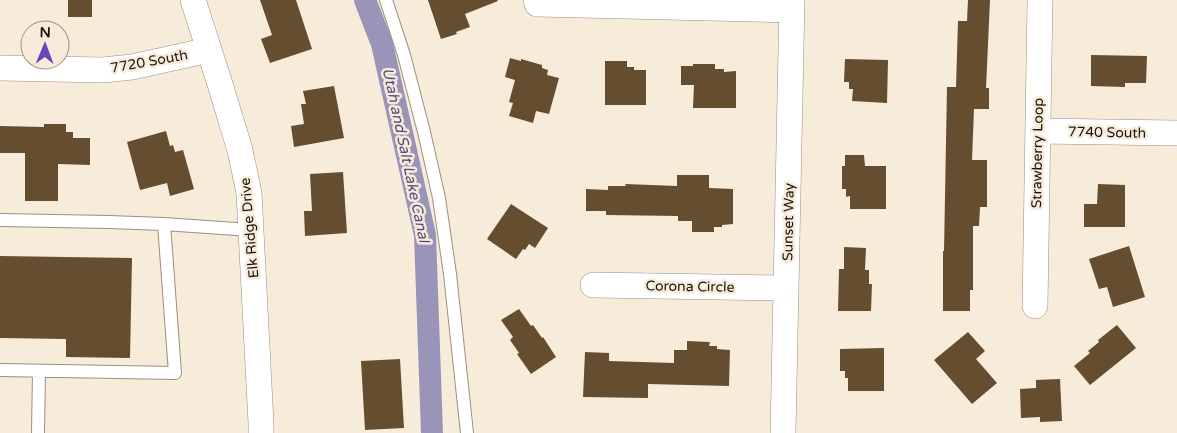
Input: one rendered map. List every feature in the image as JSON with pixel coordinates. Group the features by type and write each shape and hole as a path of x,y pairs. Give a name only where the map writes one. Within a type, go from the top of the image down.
{"street":[{"name":"Elk Ridge Drive","path":"193,0 240,150 248,193 261,433"},
{"path":"536,0 537,4 792,5"},
{"name":"Strawberry Loop","path":"1035,306 1040,0"},
{"name":"Sunset Way","path":"783,433 792,5"},
{"name":"7720 South","path":"0,68 103,70 132,67 209,50"},
{"name":"7740 South","path":"1038,131 1177,132"},
{"name":"Corona Circle","path":"593,284 786,288"}],"lane":[{"path":"386,0 404,55 439,198 450,274 467,433"},
{"path":"0,220 164,224 250,230"},
{"path":"0,370 175,374 164,224"},
{"path":"38,433 39,371"}],"building":[{"path":"68,0 92,0 92,17 68,17"},
{"path":"260,0 296,0 312,49 270,63 261,39 272,35"},
{"path":"428,0 498,1 465,14 470,27 441,39"},
{"path":"968,0 990,0 986,88 989,88 989,109 974,109 972,160 987,160 987,207 980,207 979,226 973,226 973,290 970,290 970,311 943,311 947,87 956,87 958,21 967,21"},
{"path":"1091,55 1147,56 1146,83 1125,83 1125,87 1091,86"},
{"path":"510,58 542,65 542,68 548,70 547,75 559,78 549,114 536,111 533,123 509,116 513,103 509,102 515,80 505,77"},
{"path":"845,59 888,60 887,103 852,101 853,89 849,89 849,82 844,82"},
{"path":"605,61 627,61 627,67 634,67 634,70 646,70 646,105 605,105"},
{"path":"693,64 715,64 715,69 724,69 724,72 736,71 736,108 693,108 694,85 681,85 681,66 693,66"},
{"path":"334,86 344,138 294,147 291,126 304,124 301,104 306,104 303,91"},
{"path":"44,124 66,124 66,132 73,132 73,138 90,138 90,165 58,164 58,201 25,201 25,153 0,153 0,126 44,127"},
{"path":"166,131 170,146 173,145 175,152 183,150 194,189 170,196 167,183 140,190 127,142"},
{"path":"845,155 864,155 865,166 886,166 886,209 850,209 850,196 846,197 846,189 842,189 842,166 845,166"},
{"path":"343,172 347,233 305,236 304,211 312,211 310,174"},
{"path":"677,175 709,175 709,188 733,189 733,224 714,227 714,232 692,232 692,221 678,221 678,216 606,215 606,211 586,211 586,189 608,190 608,186 626,186 625,184 677,186"},
{"path":"1098,184 1125,185 1125,227 1084,227 1084,204 1097,204"},
{"path":"511,204 548,228 535,248 529,244 516,259 487,239"},
{"path":"1129,246 1145,297 1113,307 1107,287 1099,289 1089,259"},
{"path":"844,247 866,248 865,270 869,270 869,284 872,284 871,311 838,311 839,269 844,269"},
{"path":"0,256 132,258 130,358 66,357 66,339 0,338"},
{"path":"519,309 531,326 533,325 543,337 556,357 531,374 517,354 519,353 510,340 513,337 501,320"},
{"path":"1117,325 1136,348 1090,385 1074,366 1090,353 1088,351 1099,342 1098,340"},
{"path":"968,332 985,351 976,359 997,383 972,404 934,360"},
{"path":"687,341 710,342 709,346 730,350 729,386 648,384 648,398 583,397 585,352 609,353 609,361 674,363 674,350 687,350"},
{"path":"884,348 884,391 848,391 848,378 845,378 845,371 840,371 840,349"},
{"path":"400,359 404,428 365,430 361,361"},
{"path":"1060,379 1062,421 1040,422 1040,417 1021,418 1020,389 1036,388 1036,380"}],"waterway":[{"name":"Utah and Salt Lake Canal","path":"365,0 382,44 425,235 432,433"}]}
